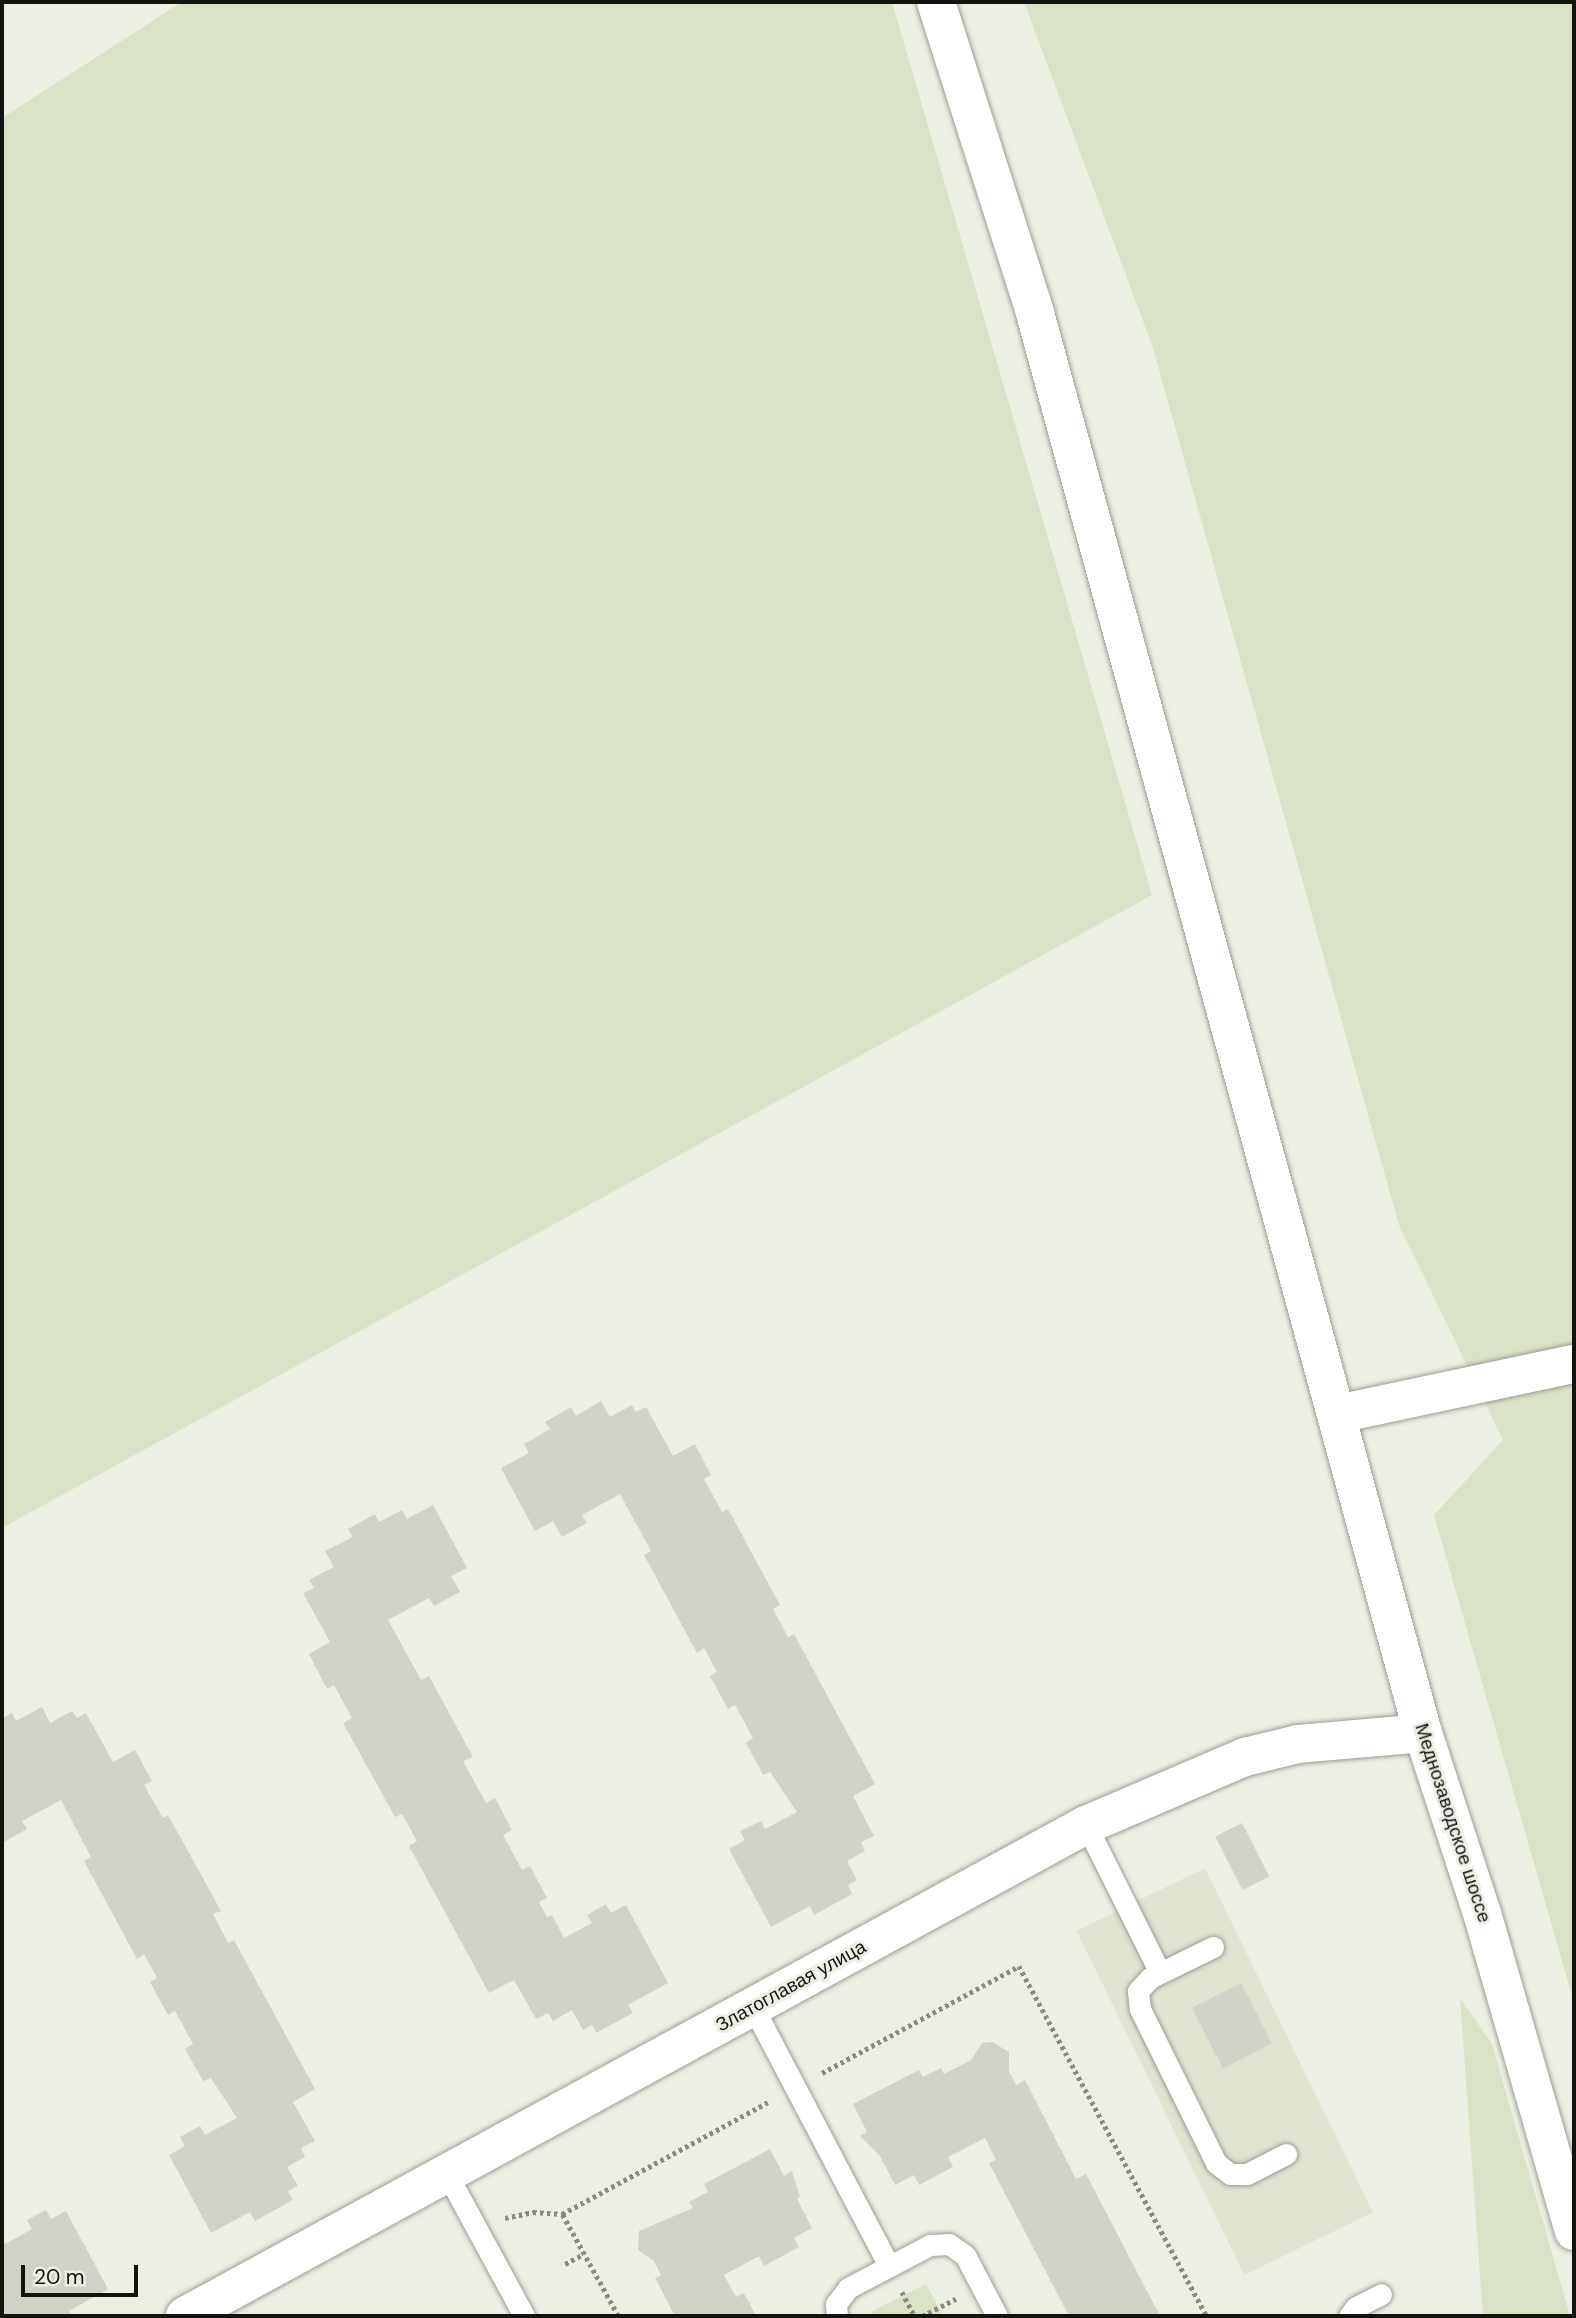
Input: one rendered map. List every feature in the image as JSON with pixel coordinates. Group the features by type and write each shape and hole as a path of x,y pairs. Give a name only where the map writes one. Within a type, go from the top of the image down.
{"street":[{"name":"Меднозаводское шоссе","path":"936,2 1035,313 1423,1733 1482,1913 1574,2231"},
{"path":"1338,1414 1574,1364"},
{"name":"Златоглавая улица","path":"190,2315 1086,1825 1245,1756 1298,1744 1423,1733"}],"lane":[{"path":"1086,1825 1160,1973"},
{"path":"1213,1947 1160,1973 1139,1991 1140,2009 1216,2163 1230,2174 1247,2174 1286,2154"},
{"path":"753,2007 889,2266"},
{"path":"447,2174 524,2316"},
{"path":"836,2316 836,2304 848,2288 930,2245 949,2244 965,2255 997,2316"},
{"path":"1349,2316 1356,2307 1381,2294"}],"path":[{"path":"476,2228 533,2212 562,2214 1019,1966 1207,2316"},
{"path":"562,2214 618,2316"},
{"path":"565,2264 584,2254"}],"shaded area":[{"path":"182,2 892,2 1152,895 2,1528 2,118"},
{"path":"1024,2 1574,2 1574,2003 1434,1515 1503,1440 1399,1225 1152,345"},
{"path":"1205,1868 1373,2212 1244,2275 1076,1931"},
{"path":"1460,1998 1492,2044 1570,2316 1483,2316"},
{"path":"926,2284 943,2316 873,2316 871,2312"}],"building":[{"path":"601,1401 610,1417 632,1405 636,1412 646,1407 673,1456 695,1444 711,1475 704,1479 722,1512 728,1509 780,1605 773,1609 788,1637 794,1634 875,1784 853,1796 874,1836 861,1842 865,1851 847,1861 857,1880 848,1885 852,1894 814,1915 810,1906 771,1927 729,1849 745,1840 740,1831 761,1821 765,1829 797,1812 770,1772 763,1775 746,1743 753,1738 735,1705 728,1709 710,1676 717,1672 704,1648 697,1653 644,1555 651,1551 620,1494 582,1515 587,1523 562,1537 553,1521 535,1531 501,1468 529,1453 524,1444 550,1429 545,1422 571,1407 576,1416"},
{"path":"433,1505 467,1568 451,1576 460,1592 434,1606 429,1598 388,1620 421,1680 429,1676 473,1757 463,1761 486,1803 495,1798 512,1830 503,1835 522,1870 530,1866 547,1898 539,1902 547,1917 552,1915 564,1938 592,1923 587,1915 606,1904 611,1913 626,1905 668,1983 628,2005 633,2013 596,2033 592,2025 583,2030 572,2010 553,2021 548,2013 536,2019 514,1980 489,1993 409,1846 417,1841 402,1814 395,1817 343,1723 352,1718 334,1685 327,1689 309,1654 330,1642 303,1593 314,1588 309,1580 334,1567 325,1551 353,1537 348,1529 375,1514 379,1522 402,1510 407,1519"},
{"path":"42,1707 50,1723 72,1711 77,1718 86,1713 113,1762 135,1750 152,1781 144,1785 163,1818 168,1815 221,1911 213,1914 228,1943 234,1940 315,2089 293,2102 315,2141 301,2148 305,2157 287,2167 298,2186 288,2191 293,2200 255,2221 250,2212 211,2233 169,2155 185,2146 180,2137 200,2126 205,2135 237,2118 211,2078 203,2081 185,2049 193,2044 175,2011 168,2015 150,1982 157,1978 144,1954 137,1959 84,1861 91,1857 61,1800 22,1821 27,1829 2,1843 2,1719 12,1713 16,1721"},
{"path":"1242,1823 1269,1876 1243,1890 1215,1837"},
{"path":"1241,1983 1272,2044 1223,2069 1192,2008"},
{"path":"992,2042 1009,2052 1009,2071 1016,2085 1025,2080 1076,2179 1086,2174 1160,2316 1069,2316 989,2163 996,2160 985,2138 948,2157 953,2167 919,2185 914,2175 895,2185 880,2156 860,2136 867,2132 853,2104 919,2070 923,2077 941,2068 944,2074 971,2060 982,2043"},
{"path":"770,2149 784,2176 792,2171 800,2197 797,2199 812,2228 794,2238 799,2247 764,2266 759,2256 724,2275 736,2297 744,2293 756,2316 675,2316 655,2278 661,2275 654,2261 638,2250 639,2231 693,2208 689,2202 708,2192 704,2184"},
{"path":"46,2210 51,2219 66,2211 108,2289 69,2311 72,2316 2,2316 2,2239 5,2244 32,2229 27,2220"}]}
